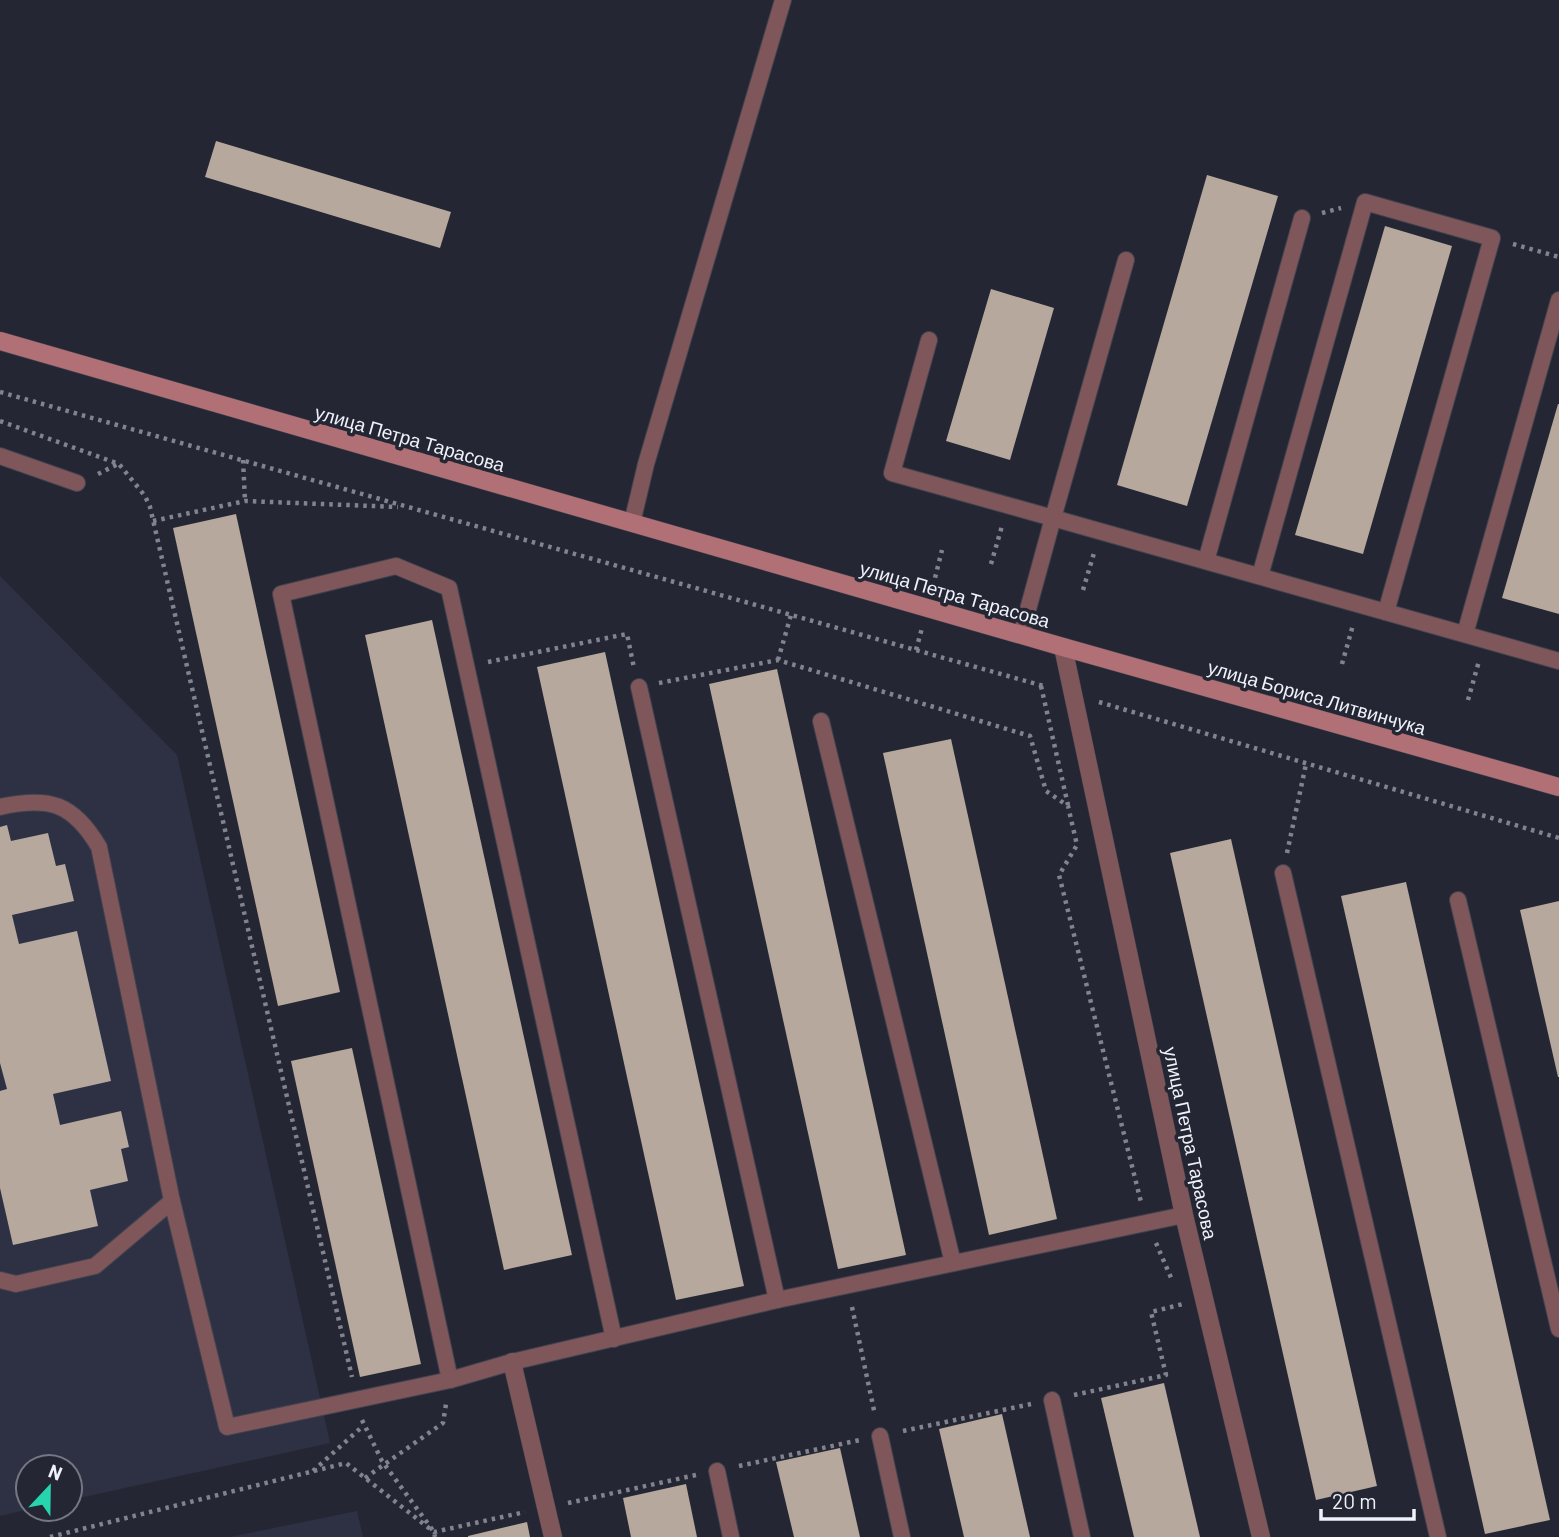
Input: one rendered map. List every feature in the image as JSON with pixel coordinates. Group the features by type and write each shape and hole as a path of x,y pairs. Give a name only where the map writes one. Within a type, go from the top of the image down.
{"street":[{"name":"улица Петра Тарасова","path":"0,341 1063,647 1184,1215 1261,1537"},
{"name":"улица Бориса Литвинчука","path":"1063,647 1559,787"},
{"path":"512,1362 553,1537"}],"lane":[{"path":"632,523 646,464 783,0"},
{"path":"1260,576 1365,202 1492,238 1386,612"},
{"path":"1206,561 1302,218"},
{"path":"1021,635 1126,260"},
{"path":"1465,634 1559,300"},
{"path":"929,340 892,473 1559,661"},
{"path":"0,456 77,483"},
{"path":"450,1380 281,594 396,566 449,588 614,1339"},
{"path":"639,687 778,1300"},
{"path":"821,721 953,1263"},
{"path":"0,807 25,801 49,803 68,810 86,826 99,847 172,1201 228,1427 450,1380 512,1362 778,1300 1184,1215"},
{"path":"1283,873 1438,1537"},
{"path":"1458,900 1559,1329"},
{"path":"0,1280 16,1284 95,1266 172,1201"},
{"path":"1052,1399 1083,1537"},
{"path":"880,1436 902,1537"},
{"path":"717,1471 731,1537"}],"path":[{"path":"1302,218 1365,202"},
{"path":"1492,238 1559,257"},
{"path":"0,392 1073,695 1559,838"},
{"path":"0,421 119,464 145,496 363,1426 384,1465 435,1534"},
{"path":"243,460 245,501"},
{"path":"153,521 245,501 408,507"},
{"path":"991,564 1007,505"},
{"path":"1083,590 1100,532"},
{"path":"1342,664 1359,604"},
{"path":"778,660 791,615"},
{"path":"467,667 626,634 639,687 778,660 1030,736 1046,792 1068,806"},
{"path":"1468,700 1485,640"},
{"path":"435,1534 546,1507 1166,1375 1151,1312 1183,1303 1146,1223 1059,875 1077,845 1041,686"},
{"path":"1283,873 1306,764"},
{"path":"848,1285 880,1436"},
{"path":"365,1478 443,1423 450,1380"},
{"path":"312,1472 363,1426"},
{"path":"50,1537 346,1463 435,1534"}],"shaded area":[{"path":"0,576 177,755 330,1443 84,1497 84,1453 14,1453 14,1513 0,1516"},
{"path":"357,1511 363,1537 230,1537"}],"building":[{"path":"216,141 451,212 440,248 205,177"},
{"path":"1207,175 1278,196 1187,506 1117,485"},
{"path":"1385,226 1452,246 1363,554 1295,535"},
{"path":"991,289 1054,308 1010,460 946,441"},
{"path":"1559,404 1559,614 1502,598"},
{"path":"236,514 340,992 278,1006 173,528"},
{"path":"432,620 572,1255 504,1270 365,635"},
{"path":"605,652 744,1286 676,1300 537,667"},
{"path":"777,669 906,1255 838,1269 709,684"},
{"path":"951,739 1057,1219 989,1235 883,753"},
{"path":"7,825 11,841 48,833 56,866 65,864 74,901 12,915 19,944 77,931 111,1081 53,1094 60,1125 121,1111 129,1147 121,1149 128,1181 90,1190 98,1226 13,1245 0,1188 0,1091 7,1089 0,1063 0,827"},
{"path":"1231,839 1377,1486 1316,1500 1170,853"},
{"path":"1406,882 1550,1520 1485,1534 1341,896"},
{"path":"1559,901 1559,1077 1558,1077 1520,910"},
{"path":"352,1048 421,1364 360,1377 291,1061"},
{"path":"1164,1383 1200,1537 1134,1537 1101,1398"},
{"path":"1002,1414 1030,1537 964,1537 939,1429"},
{"path":"840,1448 860,1537 794,1537 776,1462"},
{"path":"686,1484 697,1537 631,1537 623,1498"},
{"path":"527,1522 530,1537 468,1537 468,1536"}]}
